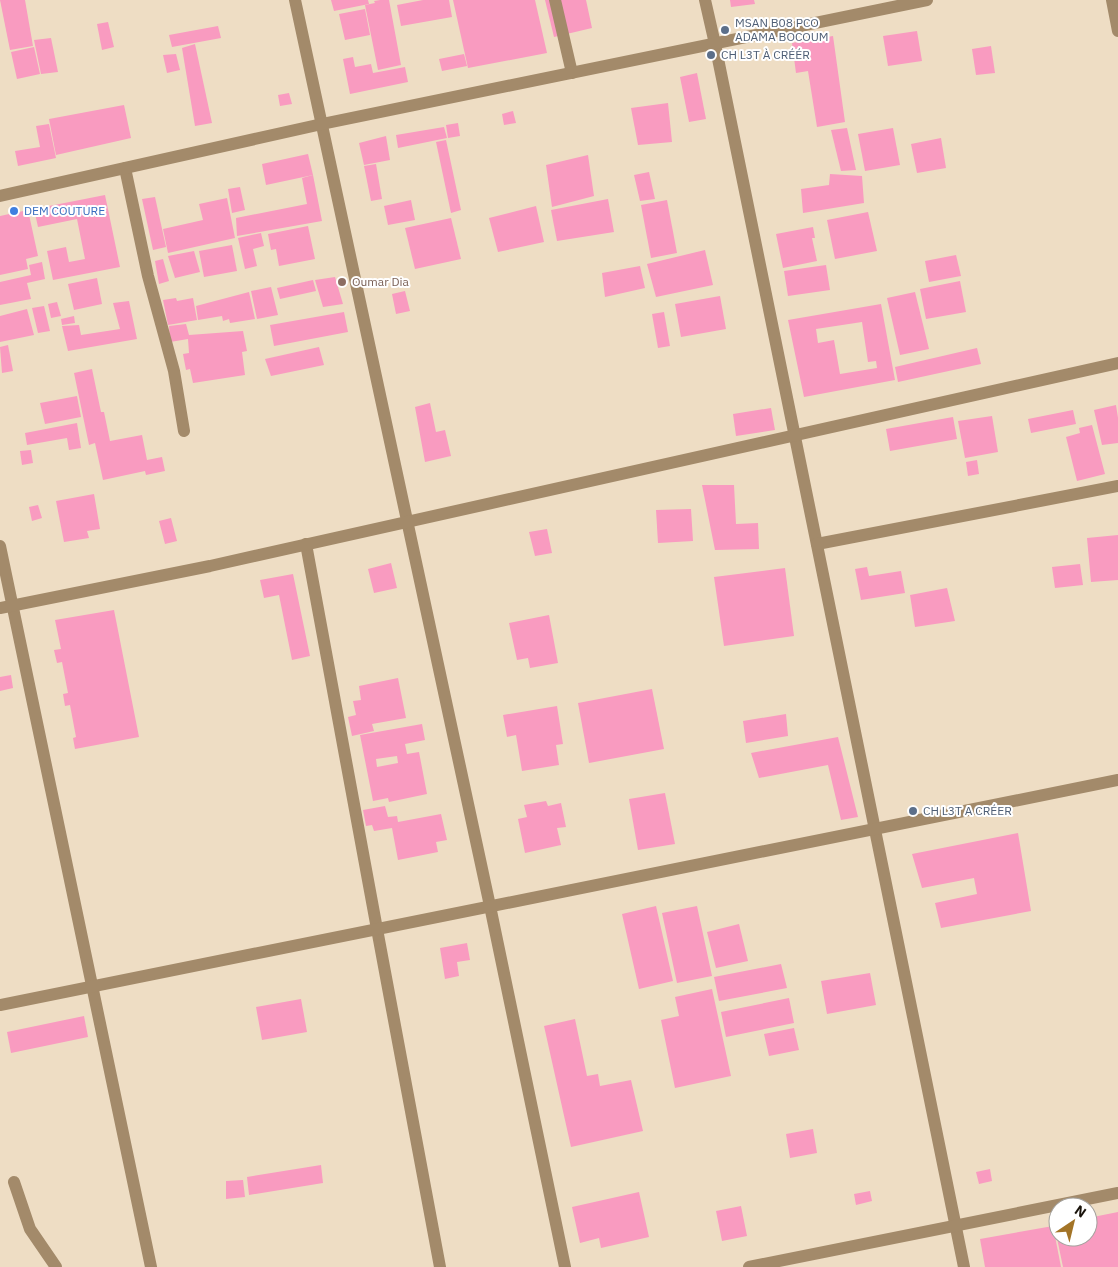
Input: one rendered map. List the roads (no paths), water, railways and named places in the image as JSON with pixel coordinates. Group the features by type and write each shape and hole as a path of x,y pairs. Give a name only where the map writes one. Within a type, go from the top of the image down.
{"street":[{"path":"295,0 490,906 564,1267"},
{"path":"554,0 572,73"},
{"path":"704,0 715,44 964,1267"},
{"path":"0,196 322,124 927,0"},
{"path":"1112,0 1118,31"},
{"path":"125,168 148,276 174,371 184,431"},
{"path":"6,606 210,566 1118,363"},
{"path":"817,544 1118,486"},
{"path":"306,544 440,1267"},
{"path":"0,546 6,606 92,986 151,1267"},
{"path":"0,1005 1118,780"},
{"path":"14,1182 30,1229 56,1267"},
{"path":"749,1267 1118,1193"}],"place":[{"name":"MSAN B08 PCO ADAMA BOCOUM","path":"725,30"},
{"name":"CH L3T À CRÉÉR","path":"711,55"},
{"name":"DEM COUTURE","path":"14,211"},
{"name":"Oumar Dia","path":"342,282"},
{"name":"CH L3T A CRÉER","path":"913,811"}]}
